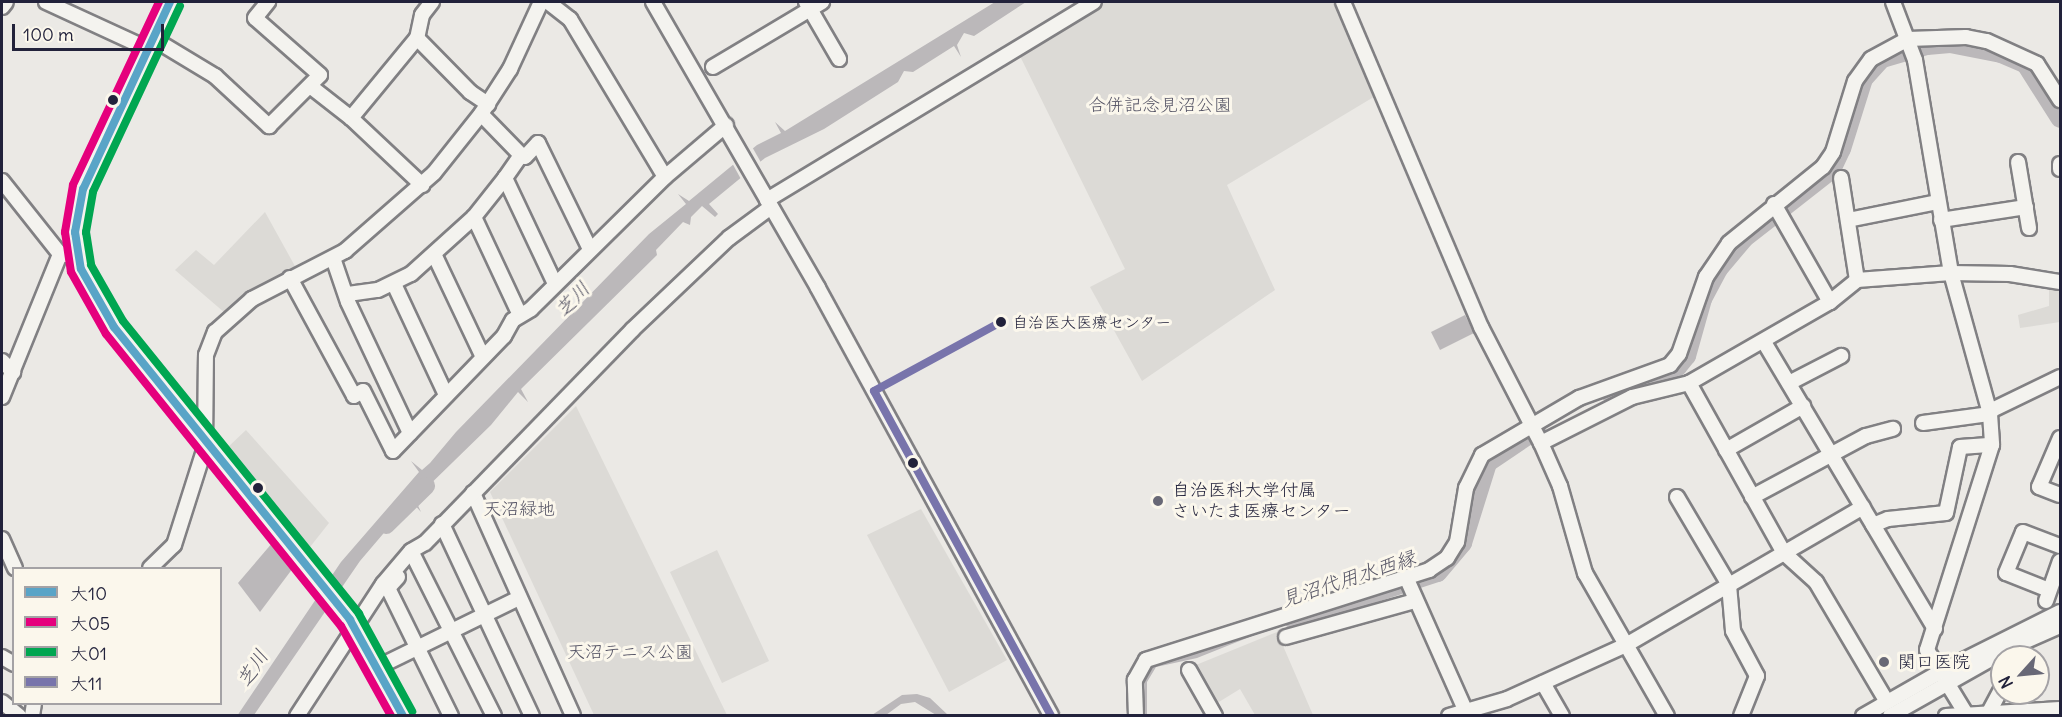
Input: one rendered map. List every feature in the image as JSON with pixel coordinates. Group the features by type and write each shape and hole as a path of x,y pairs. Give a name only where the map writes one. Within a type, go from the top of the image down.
{"main road":[{"path":"170,2 83,189 75,232 78,256 103,313 305,560 352,623 403,716"}],"street":[{"path":"2,7 6,2"},
{"path":"46,2 150,44 215,76 269,126 320,75 255,18 268,2"},
{"path":"351,118 417,38 422,15 432,2"},
{"path":"151,567 174,545 205,447 206,355 215,332 252,299 333,258 367,235 422,185 484,109 514,60 541,2"},
{"path":"548,2 570,19 665,177"},
{"path":"653,2 728,129 1052,716"},
{"path":"451,716 388,588 442,524 632,330 767,200 1094,2"},
{"path":"1343,2 1481,327 1532,422 1560,486 1585,573 1666,716"},
{"path":"1893,2 1915,60 1951,273 1990,412 1992,445 1927,650 1966,714"},
{"path":"713,67 813,4 839,59"},
{"path":"1136,716 1135,680 1146,660 1429,570 1447,558 1457,542 1470,473 1482,455 1532,422 1598,389 1671,365 1679,354 1706,277 1729,243 1774,204 1823,167 1833,153 1862,69 1878,54 1908,39 1965,37 1988,41 2007,48 2040,68 2061,100"},
{"path":"417,38 471,92 521,155 525,158 538,143 590,249"},
{"path":"310,86 351,118 422,185"},
{"path":"290,278 354,396 363,391 393,452 520,315 531,309 665,177 728,129"},
{"path":"348,294 394,284 434,254 474,217 521,155"},
{"path":"2018,162 2029,228"},
{"path":"2061,164 2061,169"},
{"path":"505,178 555,284"},
{"path":"1841,178 1857,280"},
{"path":"2,181 6,199 60,254 78,256"},
{"path":"1848,220 1938,202"},
{"path":"1774,204 1830,302"},
{"path":"1941,220 2026,207"},
{"path":"474,217 520,315"},
{"path":"2,397 60,254"},
{"path":"434,254 483,357"},
{"path":"333,258 348,294 348,302 410,433"},
{"path":"1541,442 1623,401 1689,384 1830,302 1857,280 1951,273 2010,274 2061,282"},
{"path":"394,284 446,395"},
{"path":"1764,342 1935,629"},
{"path":"1789,383 1841,356"},
{"path":"2,361 13,372"},
{"path":"1923,423 1990,412 2061,377"},
{"path":"1689,384 1784,553 1816,582 1888,709"},
{"path":"1726,450 1803,406"},
{"path":"1752,497 1866,436 1893,429"},
{"path":"2060,440 2039,487 2061,495"},
{"path":"1873,525 1888,519 1946,513 1960,447 1992,445"},
{"path":"473,493 573,716"},
{"path":"1677,497 1729,585 1733,631 1757,676 1740,716"},
{"path":"1449,716 1467,713 1543,683 1626,645 1863,507"},
{"path":"442,524 532,716"},
{"path":"2061,546 2023,532 2006,573 2048,596 2061,561"},
{"path":"2,538 15,567"},
{"path":"297,716 352,623 411,551 425,543"},
{"path":"414,557 494,716"},
{"path":"1406,577 1467,713"},
{"path":"378,667 519,598"},
{"path":"1286,637 1415,600"},
{"path":"1863,716 1888,709 2061,612"},
{"path":"1943,678 2061,626"},
{"path":"1190,670 1215,716"},
{"path":"1543,683 1562,716"},
{"path":"2,702 19,716"},
{"path":"1946,716 2061,709"}],"green space":[{"name":"合併記念見沼公園","path":"1100,2 1336,2 1377,95 1227,185 1275,290 1142,381 1090,287 1125,269 1018,52"},
{"path":"265,212 296,268 266,282 225,313 175,270 196,250 214,265"},
{"path":"2049,285 2060,287 2060,322 2020,328 2018,315 2049,306"},
{"name":"天沼テニス公園","path":"576,406 727,715 594,715 490,492"},
{"path":"246,430 329,523 310,547 226,449"},
{"path":"921,509 1007,660 949,692 867,535"},
{"path":"717,550 769,661 722,683 670,572"},
{"path":"1277,632 1313,715 1255,715 1240,689 1214,705 1191,667"}],"shaded area":[{"path":"995,2 1026,2 974,36 964,33 957,45 961,57 954,46 913,72 904,71 898,82 824,129 765,158 709,204 718,214 715,217 702,206 691,217 690,225 683,222 656,250 657,255 521,389 528,402 518,392 491,425 415,499 421,512 412,502 404,504 400,514 360,561 254,715 237,716 341,562 419,472 411,461 422,470 430,463 456,432 649,234 686,204 678,194 689,201 757,145 781,133 775,122 785,131"},
{"path":"1465,315 1474,333 1440,350 1431,332"},
{"path":"273,542 293,568 260,612 238,583"},
{"path":"1264,623 1267,630 1197,658 1156,667 1147,682 1147,715 1139,716 1139,683 1148,664"},
{"path":"917,694 930,698 948,715 936,715 915,702 901,704 886,715 872,715 902,695"}],"pier":[{"path":"751,145 763,166 742,181 731,161"}],"waterway":[{"name":"見沼代用水西縁","path":"1609,393 1669,374 1687,356 1703,299 1719,269 1744,239 1832,170 1842,149 1864,79 1882,59 1927,46 1950,44 2001,54 2025,64 2060,119"},
{"name":"見沼代用水西縁","path":"1293,620 1438,573 1463,543 1488,463 1537,430"},
{"name":"芝川","path":"386,525 426,486"}],"transit line":[{"name":"大05","path":"159,2 73,185 65,232 71,272 106,334 341,626 391,716"},
{"name":"大10","path":"170,2 83,189 75,232 81,269 114,327 350,620 403,716"},
{"name":"大01","path":"180,6 93,192 86,232 91,265 123,321 359,614 412,711"},
{"name":"大11","path":"874,391 1001,322"},
{"name":"大11","path":"874,391 1051,716"}],"place":[{"name":"自治医大医療センター","path":"1001,322"},
{"name":"自治医科大学付属 さいたま医療センター","path":"1158,501"},
{"name":"関口医院","path":"1884,662"}],"park label":[{"name":"天沼緑地","path":"519,509"}]}
